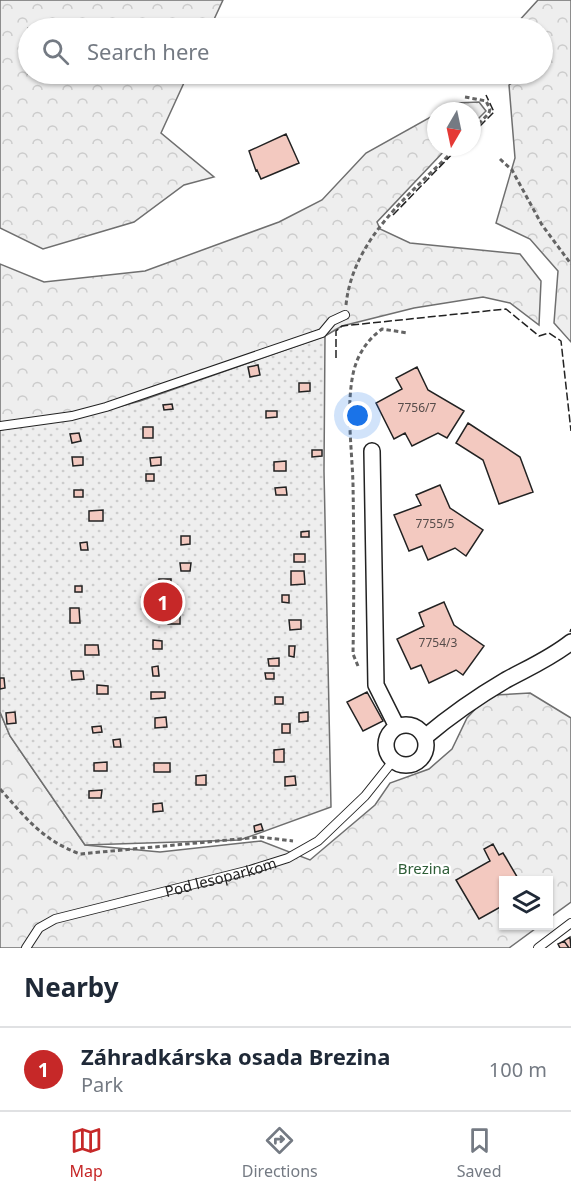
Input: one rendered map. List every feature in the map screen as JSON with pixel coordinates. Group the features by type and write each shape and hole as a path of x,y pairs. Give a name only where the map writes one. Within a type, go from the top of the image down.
{"street":[{"path":"372,451 375,685 397,727"},
{"path":"425,737 463,708 571,642"},
{"path":"403,725 416,728 425,737 426,751 418,762 405,765 393,761 389,756 386,743 397,727 403,725"}],"lane":[{"path":"0,426 72,416 106,407 322,333 332,321 345,315"},
{"name":"Pod lesoparkom","path":"26,948 39,928 55,919 250,870 288,858 318,841 365,796 393,761"},
{"path":"538,948 571,923"}],"path":[{"path":"465,97 486,101 490,109 481,121"},
{"path":"345,315 348,290 360,257 372,236 448,156"},
{"path":"500,159 512,170 542,225 571,264"},
{"path":"0,789 38,831 60,846 80,854 260,837 291,840"}],"green space":[{"path":"0,0 223,0 215,18 18,18 18,84 183,84 161,133 214,177 184,185 134,222 43,249 0,228"},
{"path":"538,0 571,0 571,342 554,323 558,271 530,239 496,223 515,158 509,85 553,84 553,18 522,18"},
{"path":"481,105 486,111 481,116"},
{"path":"427,119 427,156 439,156 377,222 380,229 410,243 520,254 541,281 539,325 510,303 483,297 414,308 342,326 325,336 140,401 88,415 0,430 0,264 44,282 145,271 279,222 322,200 366,153"},
{"path":"325,336 324,471 331,807 240,840 85,845 10,736 0,712 0,430 88,415 140,401"},
{"name":"Brezina","path":"530,693 571,718 571,902 553,915 553,876 499,876 499,930 534,930 509,948 0,948 0,712 10,736 85,845 160,852 261,841 310,860 375,805 390,783 429,769 452,749 467,718 480,704 495,695"}],"building":[{"path":"286,134 299,163 261,179 249,151"},
{"path":"258,365 260,375 250,377 248,367"},
{"path":"417,367 428,390 464,411 447,438 438,433 412,446 405,433 394,439 376,403 402,389 396,378"},
{"path":"299,383 310,383 310,391 299,392"},
{"path":"172,404 173,409 164,410 163,405"},
{"path":"266,411 277,411 277,417 266,418"},
{"path":"468,423 520,457 533,492 499,504 483,460 456,443"},
{"path":"143,427 153,427 153,438 143,438"},
{"path":"79,433 81,441 72,443 70,434"},
{"path":"312,450 322,450 322,456 312,457"},
{"path":"72,457 83,457 83,465 73,466"},
{"path":"161,457 161,465 151,466 150,458"},
{"path":"286,461 286,471 274,471 274,462"},
{"path":"146,474 154,474 154,481 146,481"},
{"path":"440,485 450,508 483,530 466,556 455,548 428,560 422,546 409,551 394,515 421,505 416,495"},
{"path":"286,487 287,495 276,495 275,488"},
{"path":"74,490 83,490 83,497 74,497"},
{"path":"103,510 103,521 89,521 89,511"},
{"path":"309,531 309,537 301,537 301,532"},
{"path":"181,536 190,536 190,544 181,545"},
{"path":"87,542 88,550 81,550 80,543"},
{"path":"294,554 305,554 305,562 294,562"},
{"path":"180,563 191,563 190,571 181,571"},
{"path":"291,571 304,571 305,584 291,585"},
{"path":"159,579 171,579 171,598 159,598"},
{"path":"75,586 82,586 82,592 75,592"},
{"path":"282,595 289,595 289,603 282,602"},
{"path":"444,602 454,625 484,646 463,675 456,670 429,683 421,665 411,669 397,639 424,626 419,613"},
{"path":"70,608 79,608 80,623 70,623"},
{"path":"169,614 180,615 180,624 168,624"},
{"path":"289,620 301,620 301,629 290,630"},
{"path":"153,640 162,641 162,649 153,649"},
{"path":"85,645 98,645 99,655 85,655"},
{"path":"289,646 295,646 294,657 289,656"},
{"path":"279,658 279,666 269,666 268,659"},
{"path":"158,666 159,676 153,676 152,667"},
{"path":"71,671 83,671 84,679 72,680"},
{"path":"265,673 274,673 274,679 266,679"},
{"path":"0,678 4,678 5,688 0,689"},
{"path":"97,685 108,686 108,694 97,694"},
{"path":"151,692 165,692 165,698 151,699"},
{"path":"367,692 383,721 363,731 347,702"},
{"path":"275,697 283,697 283,704 275,704"},
{"path":"15,712 16,723 7,724 6,713"},
{"path":"308,712 308,721 299,722 299,713"},
{"path":"166,717 167,727 155,728 155,718"},
{"path":"282,724 290,724 290,733 282,733"},
{"path":"101,726 102,732 93,733 92,727"},
{"path":"120,739 121,747 114,747 113,740"},
{"path":"284,749 284,762 274,762 274,750"},
{"path":"107,762 107,771 94,771 94,763"},
{"path":"154,763 170,763 170,772 154,772"},
{"path":"206,775 206,785 196,785 196,776"},
{"path":"295,776 296,785 285,786 285,777"},
{"path":"102,790 101,798 89,798 89,791"},
{"path":"162,803 163,811 153,812 153,804"},
{"path":"261,824 263,830 255,832 254,826"},
{"path":"493,844 499,855 503,853 517,876 499,876 499,908 479,919 456,880 490,861 484,849"},
{"path":"570,937 571,948 569,948 564,941"},
{"path":"564,941 569,948 560,948 558,944"}],"fence":[{"path":"481,125 494,112 486,95"},
{"path":"393,215 450,156"},
{"path":"336,358 336,331 342,326 506,309 539,336 549,333 561,341 571,431"}],"place":[{"name":"Záhradkárska osada Brezina","path":"163,602"}]}
